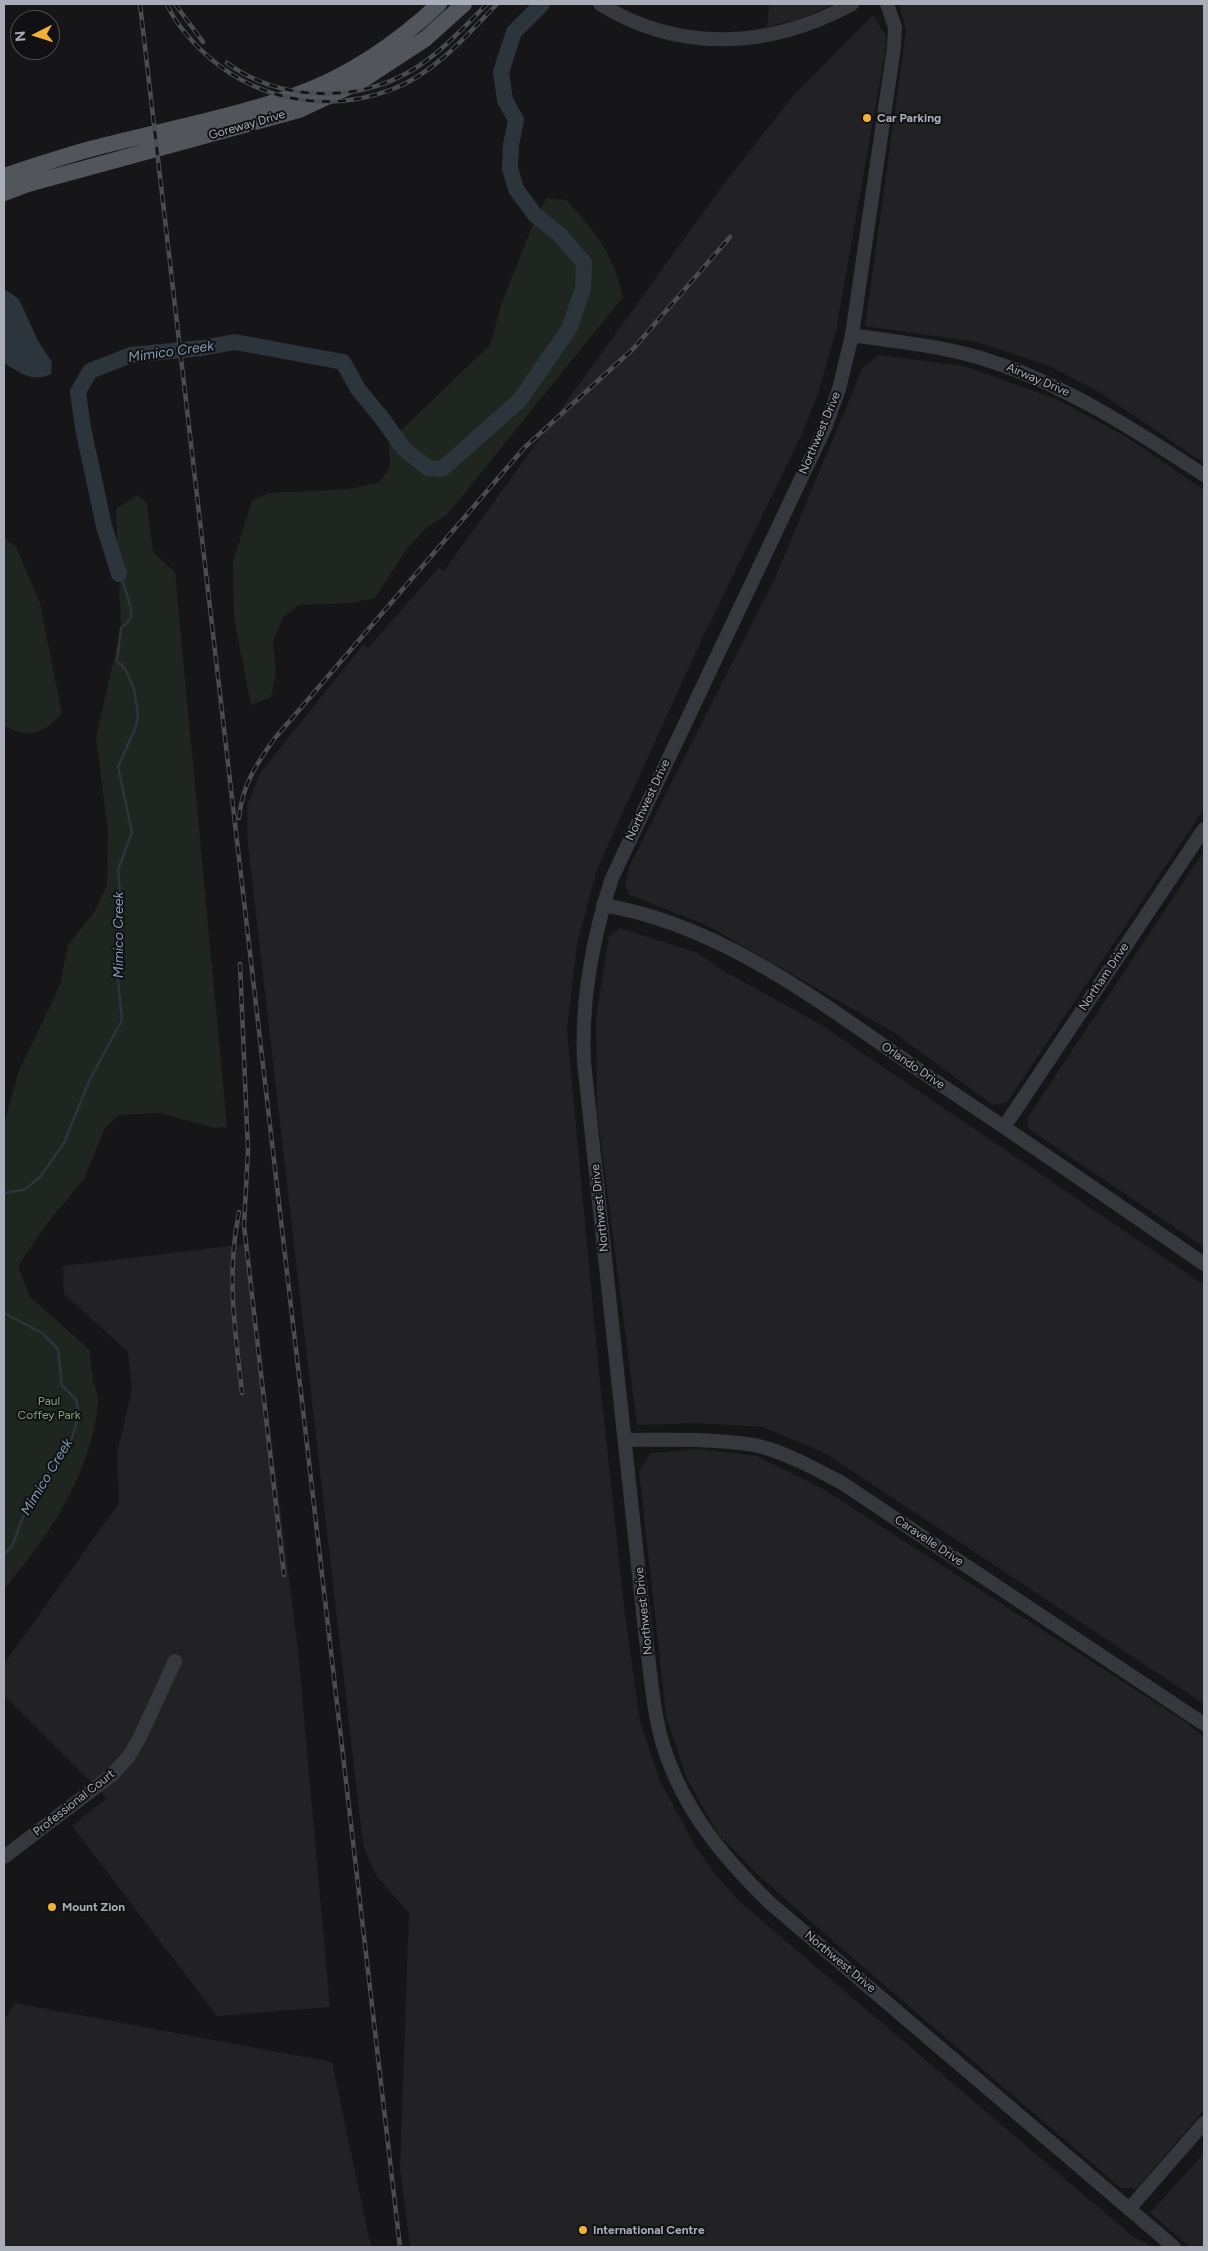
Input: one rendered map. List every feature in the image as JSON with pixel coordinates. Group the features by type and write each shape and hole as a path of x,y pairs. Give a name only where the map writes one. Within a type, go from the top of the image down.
{"main road":[{"name":"Goreway Drive","path":"4,176 92,148 225,116 294,96 356,67 419,23 439,4"},
{"name":"Goreway Drive","path":"4,193 28,184 299,110 361,82 425,39 464,4"}],"street":[{"path":"600,4 627,18 663,31 686,36 727,40 768,36 793,30 822,19 852,4"},
{"name":"Northwest Drive","path":"886,4 895,27 895,39 852,335 840,388 825,428 612,878 603,905 588,985 584,1057 646,1640 655,1705 664,1748 680,1789 707,1835 732,1865 770,1903 1174,2247"},
{"name":"Airway Drive","path":"852,335 985,359 1039,378 1128,425 1204,475"},
{"name":"Northam Drive","path":"1004,1126 1204,828"},
{"name":"Orlando Drive","path":"603,905 629,910 682,928 764,967 1004,1126 1204,1264"},
{"name":"Caravelle Drive","path":"625,1440 708,1441 756,1445 813,1467 842,1483 1204,1724"},
{"name":"Professional Court","path":"4,1858 112,1775 129,1756 140,1737 175,1661"},
{"path":"1129,2209 1204,2123"}],"shaded area":[{"path":"769,4 834,4 802,18 767,27"},
{"path":"899,4 1204,4 1204,463 1099,392 1047,365 977,342 865,326 906,31"},
{"path":"873,15 886,36 885,52 836,331 817,396 802,434 702,639 597,869 577,945 567,1029 599,1372 625,1615 640,1721 660,1781 695,1846 715,1874 740,1902 1131,2235 1152,2247 410,2247 400,2168 409,1913 376,1876 363,1845 248,845 247,806 260,773 363,645 368,648 439,567 444,571 723,185 793,96"},
{"path":"4,289 19,299 38,341 52,362 51,374 44,377 27,376 4,363"},
{"path":"879,355 964,366 1056,399 1125,436 1204,490 1204,809 1007,1102 993,1105 893,1032 708,926 630,895 625,885 630,865 775,578 863,367"},
{"path":"1204,851 1204,1247 1029,1129 1027,1119"},
{"path":"620,928 698,953 720,969 820,1024 1204,1285 1204,1704 825,1453 763,1427 696,1423 637,1425 597,1111 596,1018 609,936"},
{"path":"247,1244 298,1650 330,2007 217,2016 72,1826 107,1798 4,1695 4,1664 119,1503 117,1453 132,1390 128,1352 64,1294 63,1266"},
{"path":"700,1449 757,1456 820,1487 1184,1721 1204,1737 1204,2110 1137,2188 1121,2188 833,1941 757,1874 718,1834 686,1777 666,1715 639,1471 651,1453"},
{"path":"15,2003 332,2062 371,2247 4,2247 4,2020"},
{"path":"1204,2153 1204,2247 1190,2247 1150,2213"}],"green space":[{"path":"546,198 566,200 586,222 609,256 623,297 447,515 427,527 406,550 375,598 352,603 299,605 283,617 273,641 276,672 271,697 251,705 234,617 233,562 252,501 268,493 349,489 378,483 390,467 389,442 490,345 501,305 531,229"},
{"name":"Paul Coffey Park","path":"137,495 147,503 153,552 175,572 227,1127 215,1128 160,1113 119,1115 105,1128 84,1179 46,1225 18,1266 30,1297 90,1350 92,1377 98,1400 94,1429 77,1479 51,1526 4,1589 4,1124 18,1073 60,985 68,945 95,911 107,885 108,832 96,737 121,629 116,509"},
{"path":"4,537 16,547 40,603 62,714 42,730 29,733 21,733 4,726"}],"waterway":[{"name":"Mimico Creek","path":"119,574 104,526 83,428 78,392 90,371 131,355 202,348 235,342 343,362 358,389 404,449 428,468 442,469 519,401 569,329 583,289 584,263 560,235 535,215 516,189 510,168 511,145 516,120 505,100 501,72 514,32 542,4"},
{"name":"Mimico Creek","path":"4,1193 24,1190 40,1177 64,1143 90,1079 122,1020 117,971 117,948 122,915 118,870 132,832 118,767 135,729 138,715 134,689 125,669 117,661 121,628 131,617 127,594 119,574"},
{"name":"Mimico Creek","path":"4,1313 42,1333 58,1349 62,1386 76,1399 79,1414 71,1442 49,1472 42,1489 23,1517 12,1546 4,1554"}],"railway":[{"path":"140,4 400,2247"},
{"path":"167,4 186,34 220,66 266,91 290,98 316,101 341,101 367,97 408,82 450,52 497,4"},
{"path":"175,4 203,42"},
{"path":"227,63 247,76 293,91 341,93 365,89 388,82 420,65 450,41 487,4"},
{"path":"239,818 243,796 251,776 275,738 524,448 633,349 730,237"},
{"path":"240,964 248,1150 244,1225 284,1575"},
{"path":"239,1212 235,1236 232,1281 242,1393"}],"place":[{"name":"Car Parking","path":"867,118"},
{"name":"Mount Zion","path":"52,1907"},
{"name":"International Centre","path":"583,2230"}]}
